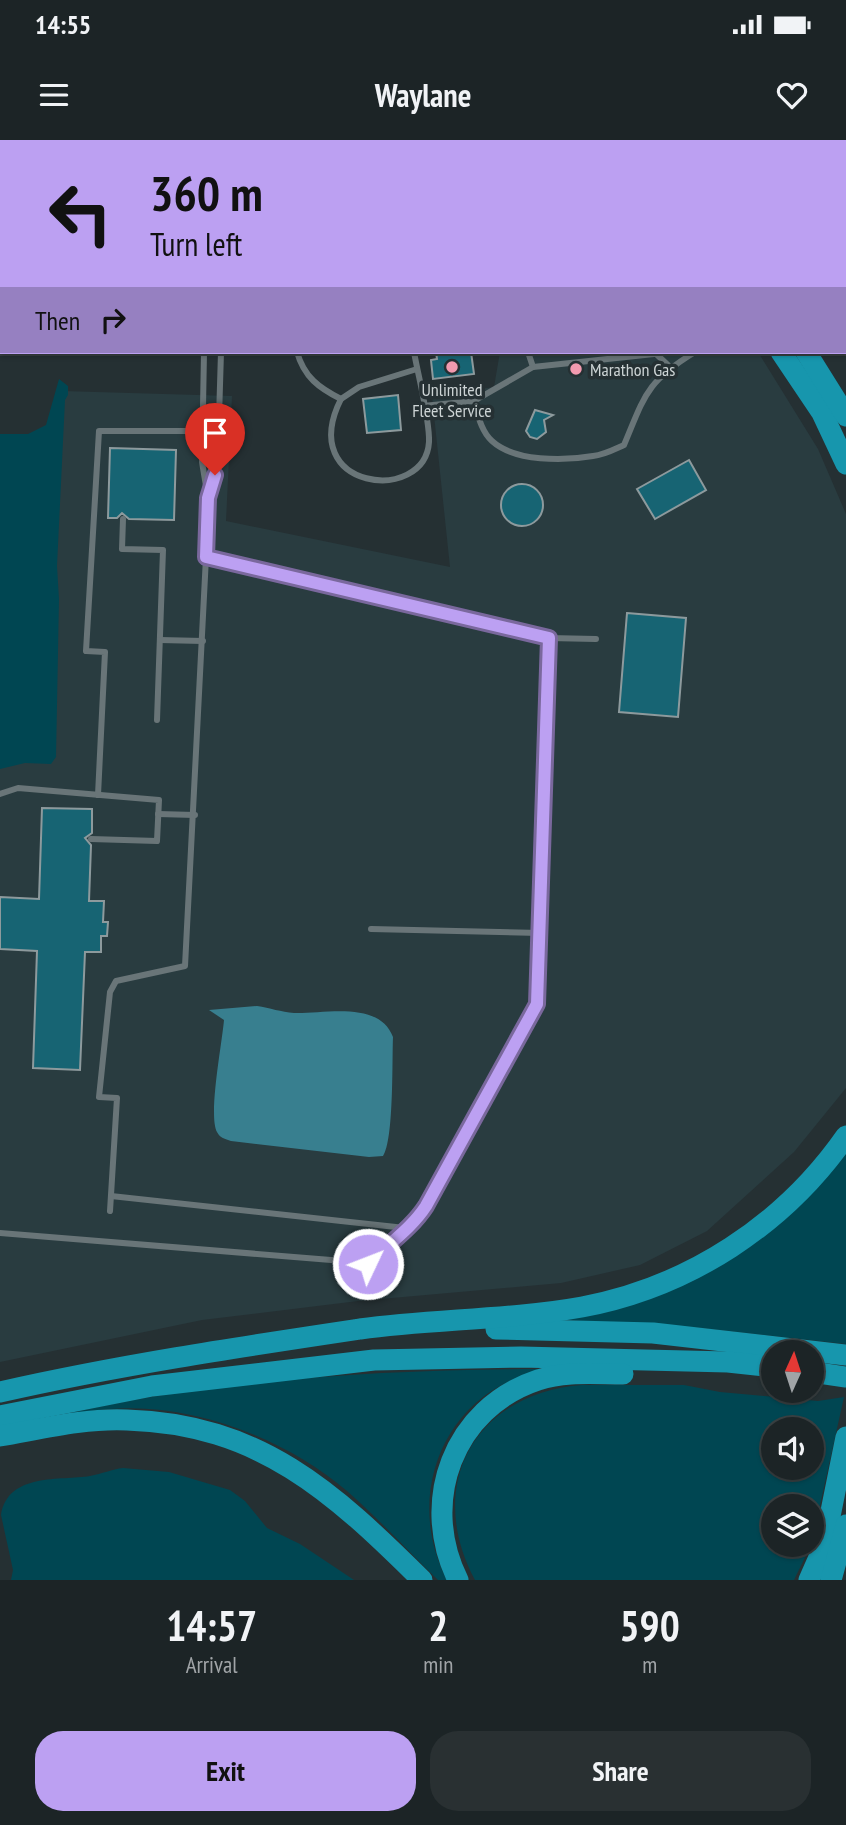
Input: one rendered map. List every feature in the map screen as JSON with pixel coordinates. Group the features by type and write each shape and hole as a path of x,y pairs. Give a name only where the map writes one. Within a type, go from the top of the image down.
{"highway":[{"path":"782,354 822,413 846,464"},
{"path":"807,354 846,416"},
{"path":"0,1392 154,1361 409,1324 556,1311 612,1301 642,1291 714,1259 766,1223 807,1184 846,1136"},
{"path":"302,1339 451,1329 590,1331 730,1340 846,1355"},
{"path":"0,1416 152,1385 374,1360 521,1357 728,1362 761,1366"},
{"path":"458,1580 443,1532 442,1487 451,1461 470,1426 501,1396 556,1375 687,1374 728,1362"},
{"path":"824,1374 846,1377"},
{"path":"0,1436 125,1420 182,1426 227,1438 291,1467 328,1492 422,1580"},
{"path":"809,1580 824,1546 846,1437"},
{"path":"831,1580 846,1525"}],"lane":[{"path":"204,354 203,476 208,498"},
{"path":"110,1211 117,1098 99,1097 110,992 116,981 185,966 195,815 208,498 218,451 221,354"},
{"path":"298,354 307,376 319,388 341,399"},
{"path":"414,354 429,443 420,463 405,478 367,479 351,473 337,461 331,448 332,417 341,399 359,387 416,369"},
{"path":"529,354 533,367"},
{"path":"423,406 474,401 533,367 639,354"},
{"path":"655,354 670,367"},
{"path":"474,401 482,428 492,441 506,449 525,456 595,456 625,445 646,391 670,367 692,354"},
{"path":"98,795 105,652 86,651 99,431 203,431"},
{"path":"123,519 122,549 163,550 157,720"},
{"path":"206,557 549,638 596,639"},
{"path":"111,1196 405,1228 414,1226 532,1018 540,981 549,638"},
{"path":"160,640 203,641"},
{"path":"0,794 18,788 159,800 157,841 91,839"},
{"path":"158,814 195,815"},
{"path":"371,929 540,933"},
{"path":"0,1233 368,1264 405,1228"}],"shaded area":[{"path":"500,354 759,354 818,449 846,514 846,1088 794,1152 707,1231 640,1265 561,1283 358,1301 202,1320 0,1362 0,762 62,391 232,396 226,521 450,567 432,396 494,387"},
{"path":"59,379 68,386 68,395 65,400 57,566 59,599 56,757 51,764 25,763 0,769 0,434 28,434 46,425"},
{"path":"257,1006 294,1013 363,1013 386,1025 393,1037 391,1118 383,1156 369,1157 231,1141 218,1134 214,1111 224,1020 209,1010"},
{"path":"846,1148 846,1344 701,1328 566,1320 566,1317 665,1289"},
{"path":"537,1369 538,1372 505,1383 478,1401 456,1424 441,1452 432,1483 429,1515 434,1548 447,1580 438,1580 347,1491 295,1455 266,1440 205,1418 173,1412 111,1409 53,1417 113,1404 233,1385 354,1375"},
{"path":"582,1385 684,1385 761,1396 761,1404 824,1404 824,1400 844,1397 822,1494 761,1494 761,1557 805,1557 794,1580 475,1580 461,1545 455,1511 458,1479 469,1450 488,1425 513,1405 545,1392"},
{"path":"123,1468 169,1472 230,1490 245,1501 267,1528 300,1544 354,1580 11,1580 13,1570 1,1515 6,1501 14,1491 37,1481 90,1476"}],"building":[{"name":"Unlimited Fleet Service","path":"436,354 471,354 474,374 433,379 431,360 437,359"},
{"path":"398,395 401,430 367,433 363,399"},
{"path":"535,410 553,415 544,420 546,432 537,439 530,437 526,431"},
{"path":"110,448 176,450 174,520 129,519 122,513 117,518 108,518"},
{"path":"689,460 706,490 655,519 637,489"},
{"path":"522,484 537,490 543,505 537,520 522,526 507,520 501,505 507,490"},
{"path":"627,613 686,618 678,717 619,712"},
{"path":"42,808 92,809 92,833 85,838 91,845 89,901 104,901 103,922 108,922 107,936 101,936 101,952 85,952 80,1070 33,1068 37,951 0,949 0,897 39,899"}],"place":[{"name":"Unlimited Fleet Service","path":"452,367"},
{"name":"Marathon Gas","path":"576,369"}],"route":[{"path":"215,475 208,498 206,557 549,638 540,981 537,1004 532,1018 414,1226 405,1228 368,1264"}]}
